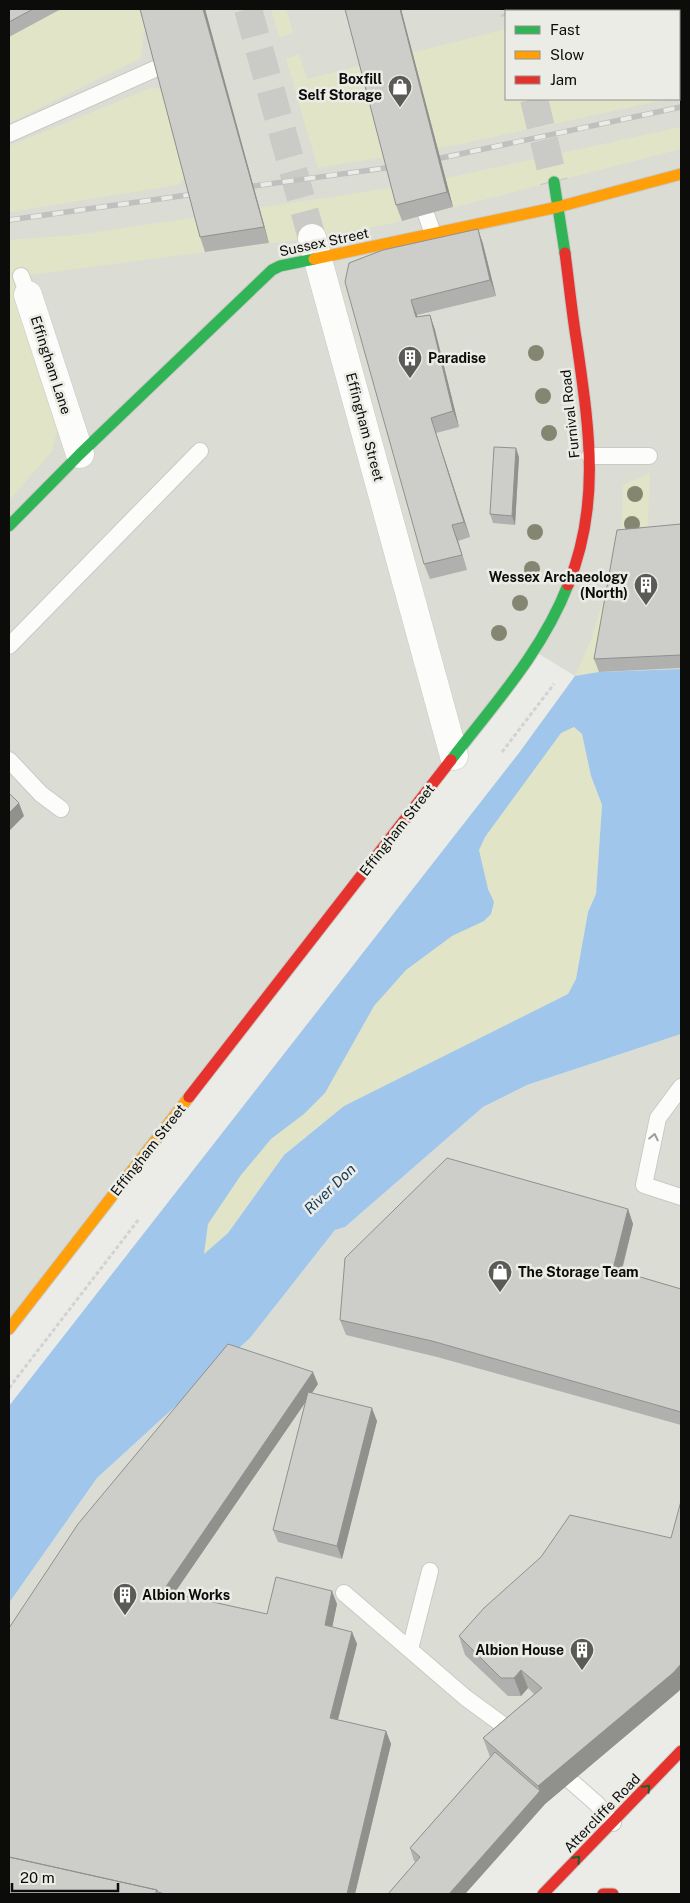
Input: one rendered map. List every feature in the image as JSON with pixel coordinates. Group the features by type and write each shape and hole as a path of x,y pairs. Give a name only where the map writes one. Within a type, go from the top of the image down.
{"main road":[{"name":"Sussex Street","path":"9,526 80,454 264,276 280,266 316,249 433,234 558,206 681,174"},
{"name":"Furnival Road","path":"454,756 535,652 563,604 575,570 583,538 589,496 590,443 554,182"},
{"name":"Effingham Street","path":"9,1329 454,756"},
{"name":"Attercliffe Road","path":"543,1894 681,1751"},
{"path":"603,1894 613,1894"}],"street":[{"name":"Effingham Street","path":"316,249 454,756"},
{"name":"Effingham Lane","path":"25,286 80,454"}],"lane":[{"path":"9,134 191,53"},
{"path":"426,214 433,234"},
{"path":"9,646 200,451"},
{"path":"590,456 649,456"},
{"path":"9,760 41,794 61,809"},
{"path":"681,1087 658,1118 644,1185 681,1196"},
{"path":"410,1650 430,1570"},
{"path":"344,1593 466,1698 530,1746"},
{"path":"544,1757 578,1786 613,1823"}],"shaded area":[{"path":"9,9 681,9 681,669 599,672 575,676 536,652 9,1329"},
{"path":"681,1034 681,1689 545,1804 465,1894 9,1894 9,1603 97,1478 250,1338 335,1230 345,1227 483,1107 527,1085"}],"green space":[{"path":"61,9 147,9 141,58 9,123 9,37"},
{"path":"271,9 286,9 293,33 279,37"},
{"path":"681,9 681,95 680,10 584,10"},
{"path":"505,29 505,100 663,100 456,145 318,168 286,59 299,54 307,79"},
{"path":"151,88 176,90 199,161 178,185 9,212 9,146"},
{"path":"681,127 681,149 389,224 312,238 21,276 54,408 57,431 52,451 9,501 9,240 77,235 424,183"},
{"path":"650,473 647,540 603,671 621,672 591,776 602,805 596,894 588,912 576,979 568,994 344,1106 284,1155 228,1233 204,1255 81,1314 519,753 575,676 591,640 621,543 623,485"}],"water":[{"name":"River Don","path":"681,669 681,1034 527,1085 483,1107 345,1227 335,1230 250,1338 97,1478 9,1603 9,1406 519,753 575,676 599,672","holes":["574,727 582,734 591,776 602,805 596,894 588,912 576,979 568,994 344,1106 284,1155 228,1233 204,1254 208,1224 241,1175 271,1139 304,1114 325,1093 374,1006 406,970 452,936 484,921 491,914 494,902 488,889 479,850 485,837 561,733"]}],"building":[{"path":"9,9 33,9 9,22"},
{"path":"140,9 203,9 264,227 200,237"},
{"name":"Boxfill Self Storage","path":"345,9 400,9 447,192 396,205"},
{"name":"Paradise","path":"478,229 490,280 411,300 416,317 430,315 453,411 431,418 464,522 452,525 462,555 424,564 345,282 349,263 383,250"},
{"path":"494,447 516,448 512,516 490,514"},
{"name":"Wessex Archaeology (North)","path":"681,524 681,655 594,659 617,530"},
{"path":"9,793 19,803 9,813"},
{"name":"The Storage Team","path":"447,1158 628,1209 613,1269 681,1289 681,1412 432,1341 340,1320 345,1258"},
{"name":"Albion Works","path":"228,1344 313,1372 163,1591 267,1614 276,1577 332,1591 325,1625 352,1632 330,1718 386,1731 347,1894 165,1894 157,1890 9,1857 9,1628 78,1524"},
{"path":"308,1392 372,1408 337,1546 273,1530"},
{"name":"Albion House","path":"681,1501 681,1664 673,1673 538,1786 483,1738 542,1688 521,1670 514,1678 501,1678 459,1636 484,1608 541,1557 570,1515 671,1538"},
{"path":"495,1752 540,1791 449,1894 388,1894 420,1857 410,1848"},
{"path":"9,1857 157,1890 155,1894 9,1894"}],"tunnel":[{"path":"248,9 312,238"},
{"path":"534,100 554,182"}],"railway":[{"path":"427,161 681,107"},
{"path":"239,188 400,166"},
{"path":"9,220 202,193"}],"traffic: fast":[{"path":"554,182 565,253"},
{"path":"9,526 80,454 272,270 280,266 314,259"},
{"path":"451,760 531,655 545,633 568,585"}],"traffic: slow":[{"path":"314,259 558,207 681,174"},
{"path":"9,1329 189,1097"}],"traffic: jam":[{"path":"565,253 585,406 589,466 589,495 585,525 568,585"},
{"path":"189,1097 451,760"},
{"path":"543,1894 681,1751"},
{"path":"603,1894 613,1894"}],"place":[{"name":"Boxfill Self Storage","path":"400,108"},
{"name":"Paradise","path":"410,379"},
{"name":"Wessex Archaeology (North)","path":"646,606"},
{"name":"The Storage Team","path":"500,1293"},
{"name":"Albion Works","path":"125,1616"},
{"name":"Albion House","path":"582,1671"}]}
